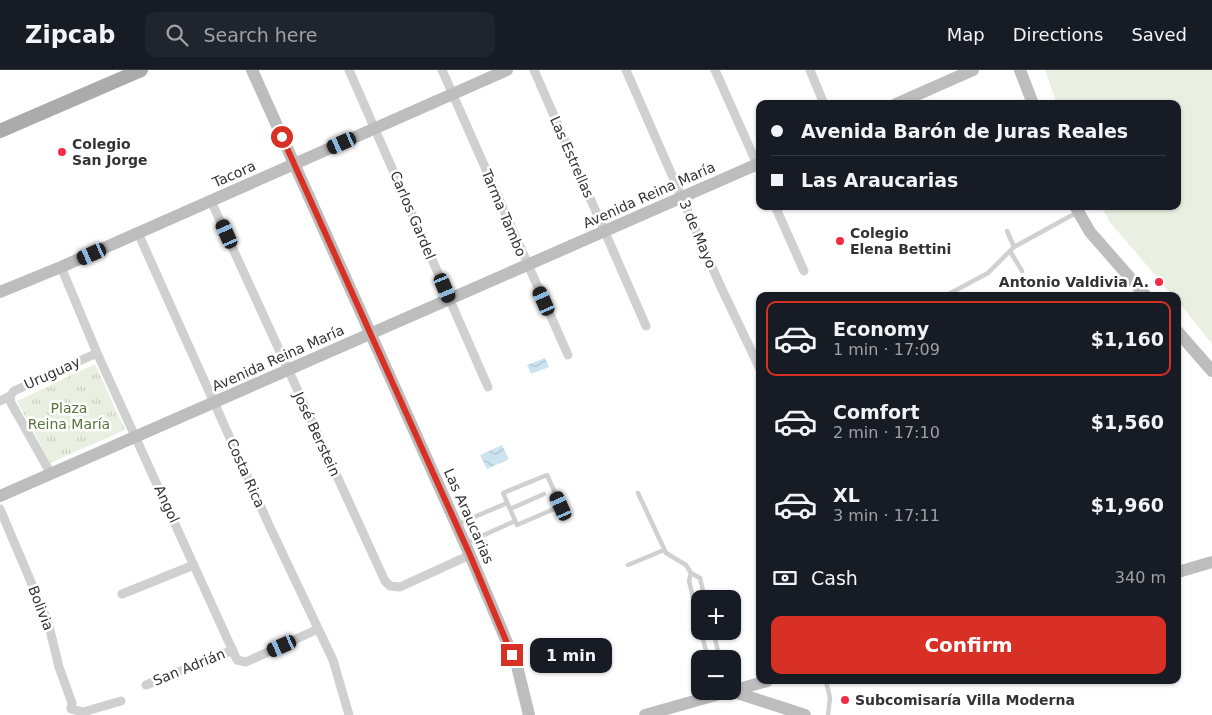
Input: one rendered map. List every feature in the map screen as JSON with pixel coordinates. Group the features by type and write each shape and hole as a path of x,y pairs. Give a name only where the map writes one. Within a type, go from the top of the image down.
{"main road":[{"path":"0,131 141,70"}],"street":[{"name":"Las Araucarias","path":"252,70 465,543 517,666 529,715"},
{"name":"Carlos Gardel","path":"350,70 488,387"},
{"name":"Tarma Tambo","path":"442,70 568,356"},
{"name":"Tacora","path":"0,292 61,267 507,70"},
{"name":"Las Estrellas","path":"534,70 646,326"},
{"name":"3 de Mayo","path":"626,70 756,360"},
{"path":"715,70 756,159"},
{"path":"810,70 822,100"},
{"path":"905,100 973,70"},
{"path":"1020,70 1031,100"},
{"name":"Avenida Reina María","path":"0,496 682,197 756,167"},
{"name":"José Berstein","path":"211,201 387,584 393,587 400,587 470,555"},
{"path":"777,210 804,271"},
{"path":"1077,210 1090,232 1142,292"},
{"name":"Costa Rica","path":"138,233 338,672 349,715"},
{"name":"Angol","path":"61,267 97,353 233,650"},
{"path":"1181,336 1212,372"},
{"name":"Uruguay","path":"0,401 10,396 14,390 97,353"},
{"path":"10,396 11,403 51,474"},
{"name":"Bolivia","path":"0,509 48,622 59,667 72,703 68,712"},
{"path":"1181,571 1212,562"},
{"path":"122,594 194,564"},
{"path":"233,650 237,660 244,663 318,629"},
{"name":"San Adrián","path":"146,684 233,650"},
{"path":"741,688 757,684"},
{"path":"768,684 767,695 775,705"},
{"path":"741,696 805,715"},
{"path":"645,715 698,700"},
{"path":"68,712 83,712 121,701"}],"lane":[{"path":"952,292 988,273 1014,247 1074,210"},
{"path":"1007,231 1014,247"},
{"path":"1010,251 1022,271"},
{"path":"546,475 561,506 517,525 507,503 503,493 546,475"},
{"path":"638,493 664,550 686,565 692,574 700,578 703,590"},
{"path":"510,509 544,494"},
{"path":"456,524 507,503"},
{"path":"465,543 515,521"},
{"path":"628,565 664,550"},
{"path":"691,590 689,581 692,574"},
{"path":"827,684 830,698 828,715"}],"green space":[{"path":"1045,70 1212,70 1212,344 1181,305 1181,292 1170,292 1109,221 1103,210 1181,210 1181,100 1056,100"},
{"name":"Plaza Reina María","path":"95,364 125,430 50,463 17,401"}],"water":[{"path":"545,358 549,367 531,374 527,365"},
{"path":"502,445 509,459 487,469 480,455"}],"place":[{"name":"Colegio San Jorge","path":"62,152"},
{"name":"Colegio Elena Bettini","path":"840,241"},
{"name":"Antonio Valdivia A.","path":"1159,282"},
{"name":"Subcomisaría Villa Moderna","path":"845,700"}],"route":[{"path":"282,137 470,555 512,655"}]}
